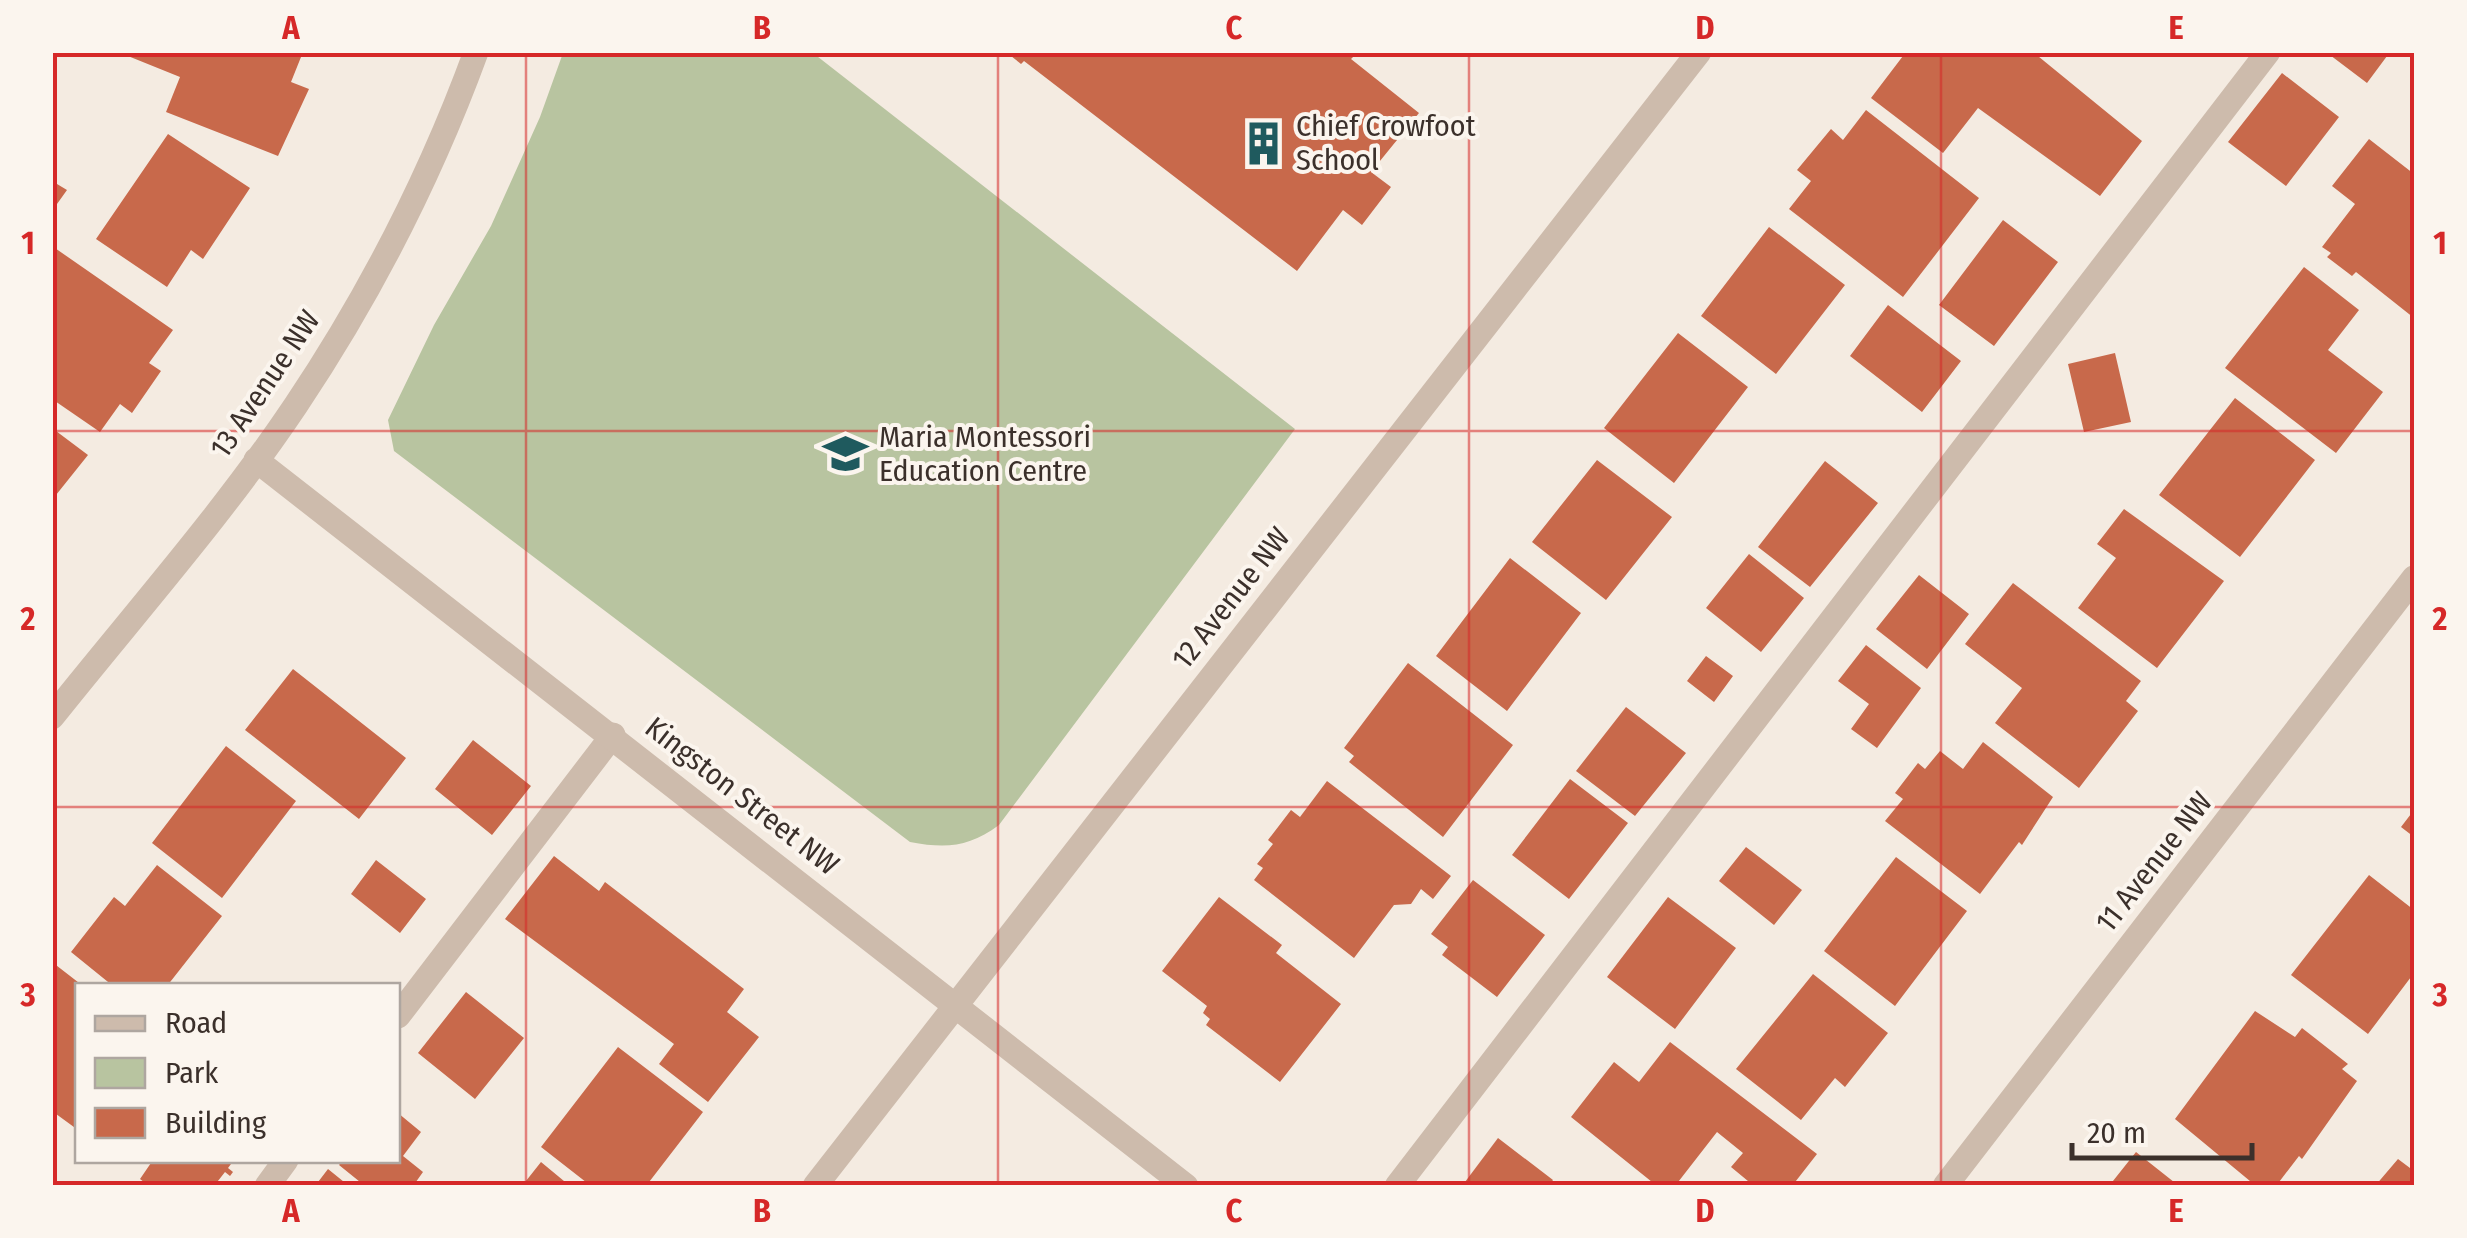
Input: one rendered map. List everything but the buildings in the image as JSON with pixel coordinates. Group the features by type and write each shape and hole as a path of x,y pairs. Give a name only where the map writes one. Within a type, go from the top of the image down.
{"street":[{"name":"13 Avenue NW","path":"52,717 296,404 371,282 456,108 476,52"},
{"name":"12 Avenue NW","path":"815,1186 1699,52"},
{"path":"1397,1186 2268,52"},
{"name":"Kingston Street NW","path":"256,460 1186,1186"},
{"name":"11 Avenue NW","path":"1945,1186 2414,578"},
{"path":"400,1013 613,735"},
{"path":"267,1186 284,1163"}],"green space":[{"name":"Maria Montessori Education Centre","path":"563,53 813,53 1295,429 999,825 978,838 957,844 910,842 394,451 388,420 434,325 491,226 540,117"}],"place":[{"name":"Chief Crowfoot School","path":"1263,143"},
{"name":"Maria Montessori Education Centre","path":"846,454"}]}
